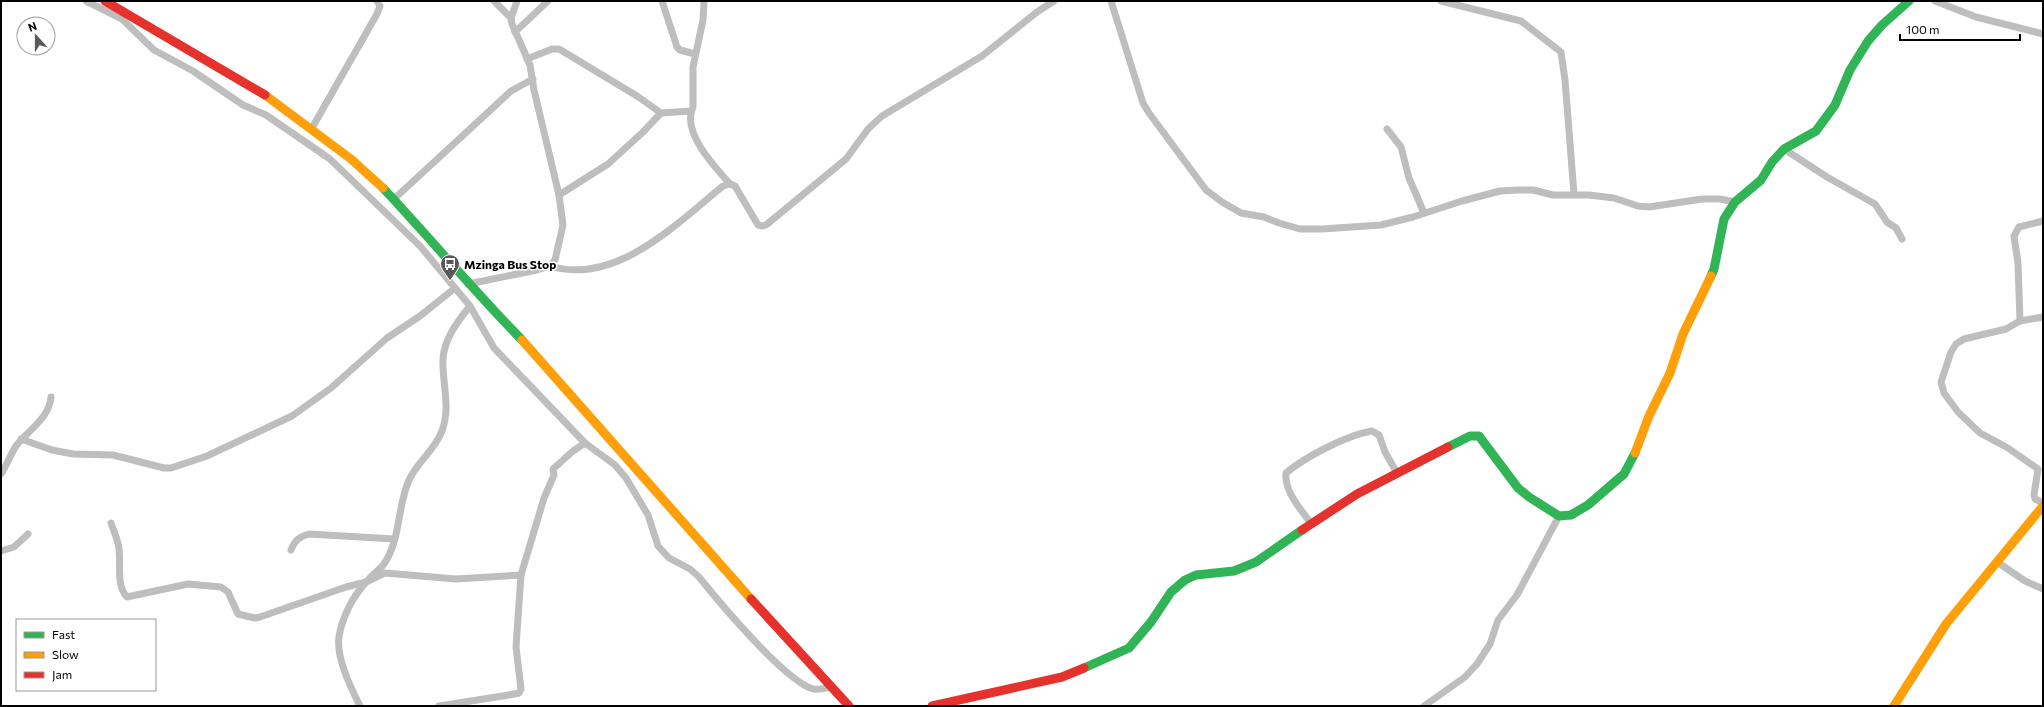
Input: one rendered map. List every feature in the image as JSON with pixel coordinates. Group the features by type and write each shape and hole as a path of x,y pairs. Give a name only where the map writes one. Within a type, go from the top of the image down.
{"main road":[{"path":"105,1 274,100 351,159 394,199 468,284 530,349 586,416 849,706"},
{"path":"932,706 1062,677 1129,648 1151,622 1171,592 1185,580 1196,575 1242,568 1282,545 1311,523 1358,494 1396,473 1452,447 1462,439 1475,435 1479,436 1497,462 1522,491 1546,505 1559,516 1571,515 1588,505 1624,474 1633,460 1649,416 1670,373 1683,334 1714,269 1724,219 1735,202 1761,180 1772,162 1784,149 1816,131 1835,105 1850,70 1868,41 1882,25 1909,1"},
{"path":"1894,706 1946,624 2043,504"}],"street":[{"path":"86,1 122,19 154,50 193,71 243,105 266,115 330,159 420,246 470,306 494,348 585,443 615,465 626,478 648,515 658,546 669,558 690,569 699,577 768,655 789,674 812,688 832,687"},
{"path":"312,128 377,14 380,6 377,1"},
{"path":"494,1 511,18 515,32 527,59 533,79 534,90 559,194 563,225 555,260 550,266"},
{"path":"511,18 517,1"},
{"path":"515,32 548,1"},
{"path":"662,1 677,47 680,50 695,54"},
{"path":"704,1 703,20 693,67 693,107 690,111 693,129 700,148 730,184 735,186 758,225 763,226 846,159 868,129 882,116 982,56 1037,12 1054,1"},
{"path":"1111,1 1143,103 1206,190 1232,209 1264,217 1290,227 1322,229 1381,225 1500,191 1533,190 1553,195 1574,194 1614,198 1638,206 1649,207 1702,199 1720,199 1735,202"},
{"path":"1441,1 1521,21 1561,52 1565,80 1574,194"},
{"path":"1935,1 1976,17 2043,34"},
{"path":"527,59 552,49 559,49 637,96 661,113 690,111"},
{"path":"394,199 511,91 533,79"},
{"path":"559,194 608,164 644,132 661,113"},
{"path":"1387,129 1402,147 1409,178 1424,213"},
{"path":"1784,149 1827,177 1846,186 1875,204 1887,222 1896,228 1902,239"},
{"path":"468,284 550,266 561,269 588,270 632,256 665,233 723,186 730,184"},
{"path":"2020,321 2018,263 2014,236 2019,227 2043,221"},
{"path":"21,439 52,450 73,454 113,455 160,468 171,468 197,460 292,416 331,388 387,338 420,316 455,288"},
{"path":"360,706 348,682 339,648 339,637 355,595 383,564 398,527 408,482 414,470 439,438 446,420 447,393 444,354 454,327 470,306"},
{"path":"2043,318 2020,321 2006,329 1964,339 1956,344 1951,352 1941,382 1941,386 1958,412 1980,433 2008,448 2038,469 2034,495 2043,504"},
{"path":"1,474 21,439 45,414 50,406 51,397"},
{"path":"1311,523 1294,500 1285,478 1286,473 1305,459 1350,437 1372,431 1379,435 1385,452 1396,473"},
{"path":"439,706 519,693 521,689 516,647 521,575 544,498 554,475 553,469 573,451 585,443"},
{"path":"1424,706 1465,677 1477,664 1490,644 1498,620 1517,595 1559,516"},
{"path":"111,523 119,547 122,592 127,598 188,584 221,587 228,592 238,614 255,618 346,587 366,582 385,573 456,579 521,575"},
{"path":"1,551 14,547 28,534"},
{"path":"291,550 294,542 298,538 309,534 394,539"},
{"path":"1997,562 2025,581 2043,589"}],"traffic: fast":[{"path":"1711,276 1714,269 1724,219 1735,202 1761,180 1772,162 1784,149 1816,131 1835,105 1850,70 1868,41 1882,25 1909,1"},
{"path":"383,188 522,340"},
{"path":"1448,447 1470,436 1479,436 1518,488 1529,497 1559,516 1571,515 1588,505 1624,474 1635,453"},
{"path":"1084,668 1129,648 1151,622 1171,592 1185,580 1196,575 1234,571 1256,562 1302,530"}],"traffic: slow":[{"path":"265,95 351,159 383,188"},
{"path":"1635,453 1649,416 1670,373 1683,334 1711,276"},
{"path":"522,340 751,599"},
{"path":"1894,706 1946,624 2043,506"}],"traffic: jam":[{"path":"105,1 265,95"},
{"path":"1302,530 1357,494 1448,447"},
{"path":"751,599 849,706"},
{"path":"932,706 1062,677 1084,668"}],"place":[{"name":"Mzinga Bus Stop","path":"450,281"}]}
